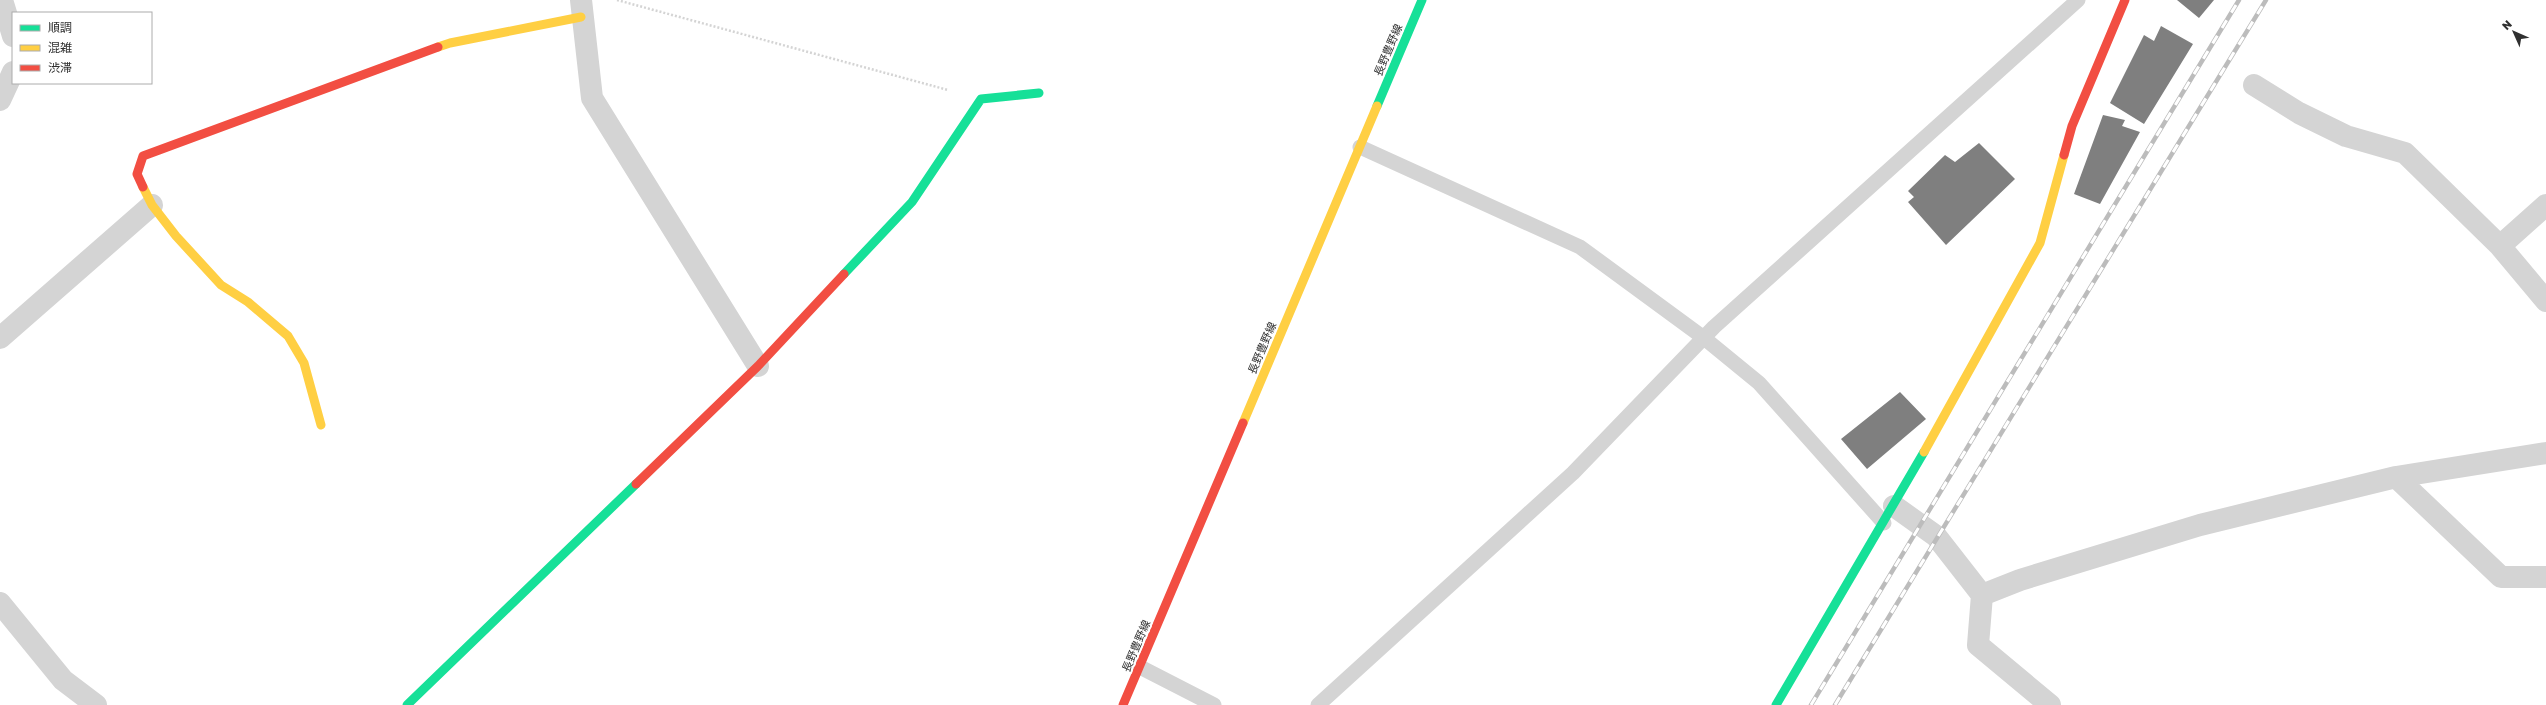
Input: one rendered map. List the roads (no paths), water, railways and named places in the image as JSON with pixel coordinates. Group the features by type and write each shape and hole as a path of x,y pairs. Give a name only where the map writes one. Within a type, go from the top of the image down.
{"street":[{"path":"2,0 12,33"},
{"path":"1776,705 1889,514 2040,243 2072,126 2125,0"},
{"name":"長野豊野線","path":"1123,705 1360,147 1416,2"},
{"path":"321,425 304,363 288,336 248,302 221,285 176,236 152,205 137,174 144,156 450,43 581,9 592,98 758,366"},
{"path":"0,100 12,74"},
{"path":"2254,85 2299,113 2346,136 2405,153 2500,246 2546,301"},
{"path":"407,705 758,366 912,202 981,99 1039,93"},
{"path":"0,338 152,205"},
{"path":"2500,246 2546,205"},
{"path":"1982,595 2020,580 2200,525 2396,477 2546,453"},
{"path":"2396,477 2501,577 2546,577"},
{"path":"1889,514 1936,536 1982,595 1978,645 2050,705"},
{"path":"0,603 63,680 96,705"}],"lane":[{"path":"1318,705 1573,473 1704,338 2078,0"},
{"path":"1360,147 1580,247 1704,338 1759,383 1889,514"},
{"path":"1140,667 1214,705"}],"railway":[{"path":"1811,705 2239,0"},
{"path":"1835,705 2266,0"}]}
